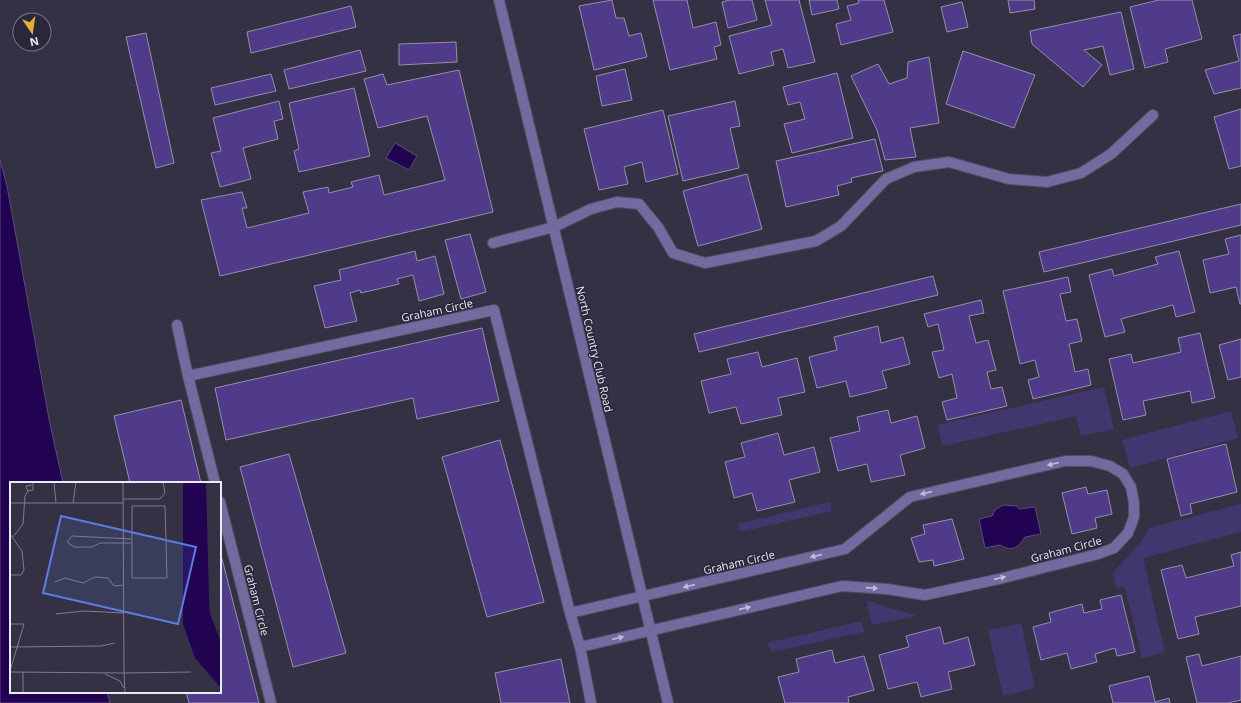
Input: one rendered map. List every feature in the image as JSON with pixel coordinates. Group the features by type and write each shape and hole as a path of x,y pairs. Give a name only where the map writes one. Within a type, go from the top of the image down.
{"street":[{"name":"North Country Club Road","path":"499,0 668,703"},
{"path":"493,243 554,227 591,209 617,202 639,204 658,227 673,253 705,263 816,241 841,226 886,179 914,167 949,162 1009,179 1047,182 1081,173 1111,154 1153,115"},
{"name":"Graham Circle","path":"188,376 494,310 570,613 580,647 591,703"},
{"path":"177,325 188,376 215,482"},
{"name":"Graham Circle","path":"570,613 845,549 910,497 1065,461 1091,460 1110,466 1122,474 1131,487 1134,503 1134,517 1128,533 1114,548 1098,554 999,579 925,595 887,589 842,586 580,647"},
{"name":"Graham Circle","path":"221,506 271,703"}],"shaded area":[{"path":"395,143 417,156 409,170 386,158"},
{"path":"0,160 7,186 49,419 63,482 10,482 10,693 107,693 110,703 0,703"},
{"path":"1104,387 1114,429 1081,436 1076,416 943,446 937,425"},
{"path":"1231,411 1238,438 1130,468 1122,440"},
{"path":"830,502 832,511 740,532 738,524"},
{"path":"1241,504 1241,532 1143,558 1165,652 1142,658 1125,587 1116,588 1113,573 1140,543 1149,528"},
{"path":"1003,505 1017,506 1019,509 1035,507 1041,534 1025,537 1020,544 1014,548 1008,548 1000,545 985,548 979,519 992,516 995,510"},
{"path":"866,600 917,616 872,625"},
{"path":"862,621 864,632 772,652 767,643"},
{"path":"1021,623 1035,688 1003,696 988,630"}],"building":[{"path":"612,0 616,18 624,18 629,36 641,33 647,57 594,70 579,6"},
{"path":"653,0 687,0 693,28 716,22 721,45 714,47 717,59 670,70"},
{"path":"730,0 752,0 757,20 728,28 722,2"},
{"path":"765,0 799,0 815,62 788,68 783,49 771,52 774,65 739,74 729,36 772,25"},
{"path":"809,0 837,0 839,9 812,15"},
{"path":"858,0 884,0 893,32 841,45 836,24 851,20 847,6 859,3"},
{"path":"1008,0 1034,0 1035,9 1010,13"},
{"path":"1159,0 1192,0 1202,39 1165,49 1168,62 1145,68 1130,7"},
{"path":"962,2 968,27 947,32 941,7"},
{"path":"351,6 356,27 251,53 247,32"},
{"path":"1121,12 1134,69 1110,75 1103,46 1084,50 1102,65 1083,87 1032,44 1030,31"},
{"path":"146,33 174,163 156,168 126,37"},
{"path":"1241,34 1241,88 1214,94 1205,70 1239,61 1233,36"},
{"path":"456,42 457,62 399,65 399,44"},
{"path":"360,50 366,71 289,89 284,70"},
{"path":"963,51 1035,75 1014,128 946,104"},
{"path":"929,57 939,123 910,128 916,157 885,160 877,130 851,76 878,64 889,84 907,78 908,62"},
{"path":"625,69 632,100 602,106 596,76"},
{"path":"459,70 493,212 220,276 201,200 242,192 247,208 242,208 247,228 309,213 303,192 328,187 329,193 353,187 351,182 379,175 384,195 445,180 427,116 378,128 364,79 383,74 387,85"},
{"path":"837,73 853,138 792,153 784,124 805,119 800,102 788,105 783,87"},
{"path":"271,74 276,91 215,105 211,88"},
{"path":"354,88 370,156 299,172 294,151 299,149 289,103"},
{"path":"279,101 283,119 274,121 278,139 243,148 251,179 220,187 211,153 221,151 213,118"},
{"path":"735,101 740,126 730,128 739,168 683,181 668,116"},
{"path":"1241,109 1241,166 1229,169 1214,117"},
{"path":"663,110 678,174 646,182 642,162 624,167 628,184 599,190 584,129"},
{"path":"875,139 883,171 851,178 852,182 837,186 839,195 786,207 776,161"},
{"path":"747,174 762,229 698,246 683,191"},
{"path":"1241,204 1241,225 1044,272 1039,252"},
{"path":"470,234 486,292 461,299 445,240"},
{"path":"1241,235 1240,304 1236,287 1210,293 1203,260 1229,254 1225,239"},
{"path":"415,251 417,261 435,256 444,294 419,301 413,275 397,279 399,284 361,293 360,290 350,293 357,321 325,328 314,286 341,280 339,270"},
{"path":"1179,251 1195,312 1176,317 1173,305 1121,319 1125,332 1105,337 1089,275 1112,269 1114,276 1158,264 1155,257"},
{"path":"933,276 938,295 699,352 694,334"},
{"path":"1068,277 1071,292 1060,294 1066,321 1077,319 1082,341 1069,344 1075,372 1088,369 1091,385 1033,399 1028,380 1039,377 1035,360 1020,364 1003,291"},
{"path":"981,300 984,313 969,316 976,343 988,340 996,370 987,372 991,389 1002,387 1007,406 947,420 942,402 957,398 952,374 939,378 932,352 944,350 938,324 928,327 924,314"},
{"path":"878,326 881,343 903,337 910,364 882,371 887,388 850,397 846,381 817,388 809,357 837,350 834,337"},
{"path":"482,328 499,401 417,419 413,398 226,440 215,388"},
{"path":"1200,333 1215,398 1192,403 1190,391 1143,401 1146,415 1123,420 1109,359 1131,354 1133,363 1181,352 1178,338"},
{"path":"1241,339 1241,377 1228,380 1219,345"},
{"path":"758,352 762,367 797,358 805,392 778,398 782,415 741,424 736,407 709,413 701,381 731,374 727,359"},
{"path":"181,400 201,482 130,482 114,416"},
{"path":"888,410 891,423 917,416 925,448 900,455 905,475 871,482 867,464 838,471 830,438 860,431 857,417"},
{"path":"778,433 784,455 814,447 820,472 789,480 795,502 757,511 752,493 734,498 725,462 745,457 741,443"},
{"path":"500,440 544,602 487,617 442,457"},
{"path":"1226,444 1237,492 1190,504 1192,513 1181,516 1167,459"},
{"path":"289,454 346,653 293,667 240,467"},
{"path":"1086,487 1088,494 1107,490 1112,514 1095,518 1097,528 1072,534 1062,493"},
{"path":"952,519 964,559 934,566 933,560 919,562 911,538 925,534 923,525"},
{"path":"1241,552 1241,606 1195,617 1199,634 1178,639 1161,570 1182,565 1186,578 1234,566 1231,555"},
{"path":"221,555 259,703 189,703 186,693 221,693"},
{"path":"1121,595 1135,652 1117,656 1115,648 1095,654 1097,662 1071,669 1067,653 1041,660 1033,627 1051,622 1049,613 1082,604 1084,613 1102,609 1100,600"},
{"path":"940,627 944,644 968,637 975,665 948,672 952,689 921,697 917,682 888,689 879,655 909,647 906,636"},
{"path":"832,650 835,663 864,656 874,690 848,697 849,703 785,703 778,677 799,672 796,659"},
{"path":"1199,654 1202,666 1241,656 1241,700 1228,703 1197,703 1186,657"},
{"path":"561,659 570,703 501,703 495,673"},
{"path":"1149,676 1155,702 1169,698 1170,703 1113,703 1109,686"}]}
